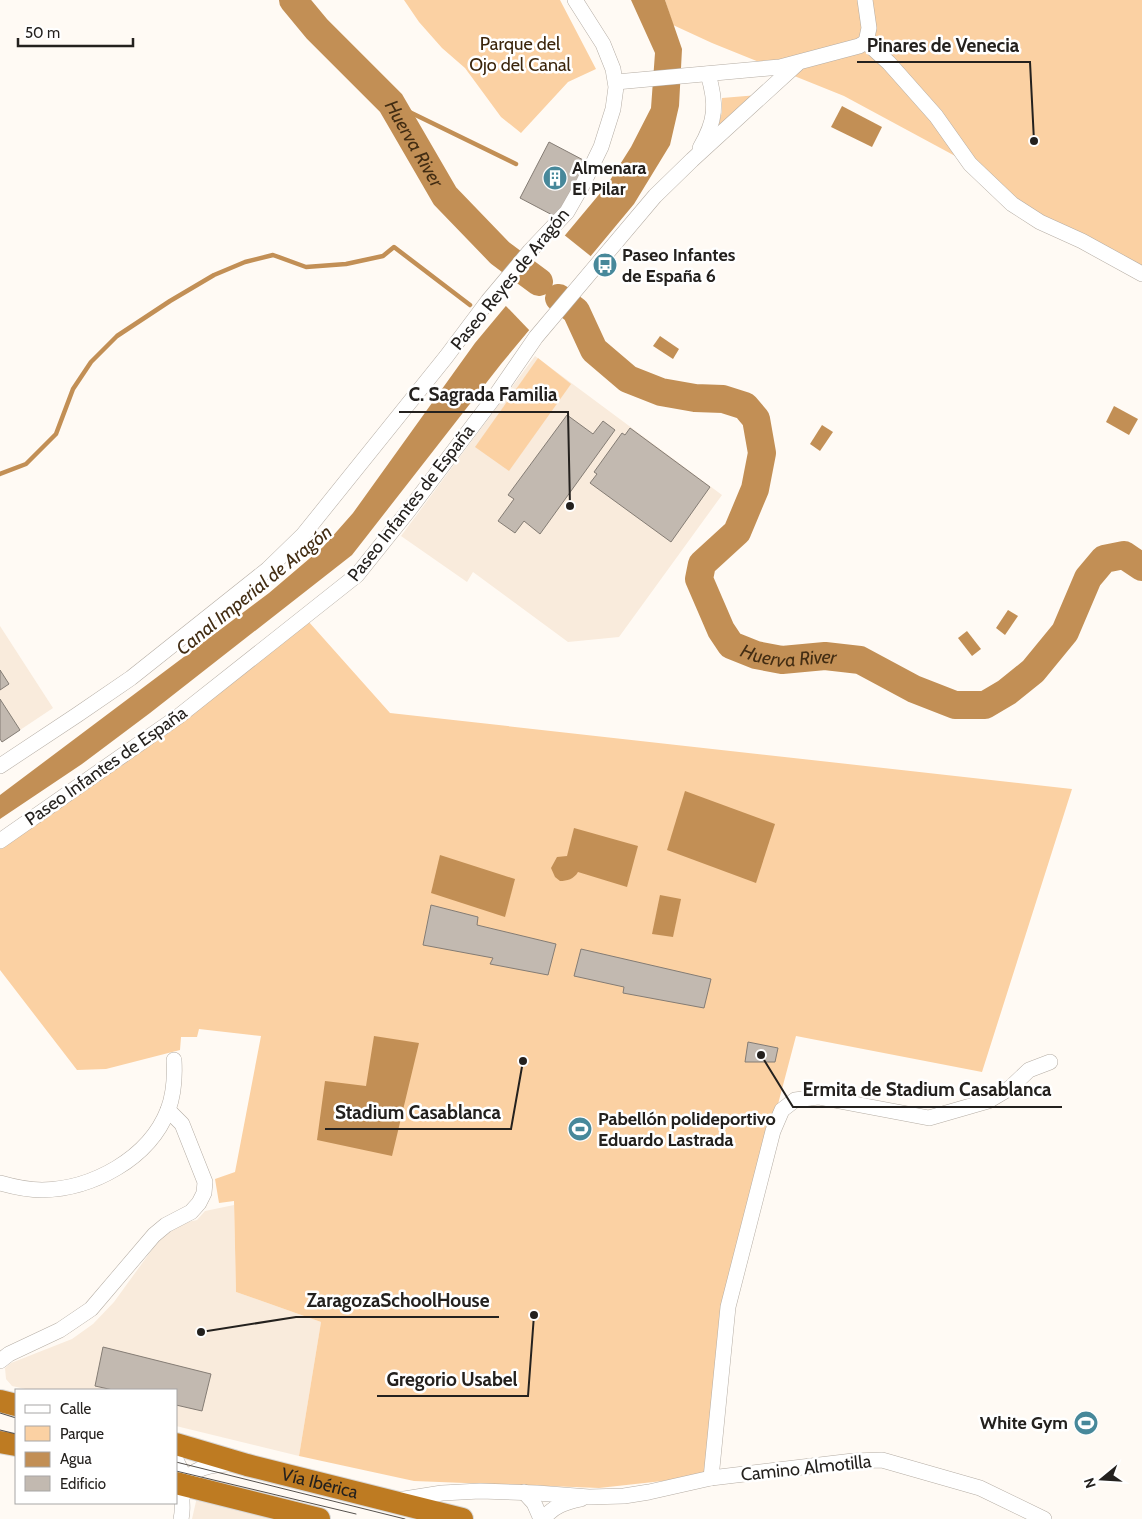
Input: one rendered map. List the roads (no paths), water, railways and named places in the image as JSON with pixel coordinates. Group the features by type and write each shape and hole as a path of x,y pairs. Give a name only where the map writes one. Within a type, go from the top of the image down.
{"highway":[{"path":"0,1401 15,1405"},
{"path":"0,1442 15,1446"},
{"name":"Vía Ibérica","path":"178,1445 247,1465 393,1500 462,1519"},
{"name":"Vía Ibérica","path":"181,1490 318,1519"}],"street":[{"name":"Paseo Reyes de Aragón","path":"0,766 130,678 275,562 309,528 494,294 566,212 597,154 614,108 616,82 603,44 575,0"},
{"path":"865,0 869,28 866,42 889,63 936,116 970,164 1012,204 1040,222 1082,241 1142,274"},
{"name":"Paseo Infantes de España","path":"616,82 780,67 859,46 866,42"},
{"name":"Paseo Infantes de España","path":"0,841 179,716 351,580 371,559 409,510 496,395 536,337 655,196 797,64"},
{"name":"Paseo Infantes de España","path":"692,160 706,138 714,114 714,101 708,74"},
{"path":"0,1183 40,1190 61,1188 102,1176 120,1166 138,1152 151,1137 168,1110 174,1085 174,1060"},
{"path":"711,1478 728,1308 773,1131 782,1110 796,1100 818,1097 929,1118 988,1101 1010,1088 1030,1070 1050,1062"},
{"path":"0,1361 9,1354 60,1330 91,1309 154,1235 166,1225 191,1212 199,1203 204,1194 205,1182 182,1124 168,1110"},
{"name":"Camino Almotilla","path":"393,1500 442,1493 480,1491 589,1497 624,1496 711,1478 853,1461 882,1460 980,1488 1044,1519"},
{"path":"178,1464 182,1472 181,1490 184,1508 181,1519"},
{"path":"181,1490 191,1474 200,1468 215,1464 247,1465"},
{"name":"Camino Almotilla","path":"524,1492 534,1503 542,1519 558,1506 589,1497"},
{"path":"172,1519 176,1504"}],"water":[{"name":"Canal Imperial de Aragón","path":"631,0 665,0 682,49 679,106 670,145 634,204 501,364 352,555 82,764 0,819 0,795 269,593 323,547 353,513 475,343 607,185 631,147 651,108 655,53"},
{"path":"842,106 882,127 872,147 831,127"},
{"path":"660,336 679,349 673,359 653,346"},
{"path":"1114,406 1138,419 1129,435 1106,422"},
{"path":"822,425 833,432 820,451 810,444"},
{"path":"1008,610 1018,616 1005,635 996,628"},
{"path":"967,631 981,649 972,656 958,638"},
{"path":"685,791 775,824 756,883 667,850"},
{"path":"574,828 638,846 627,887 578,872 572,878 565,881 560,881 555,877 551,868 557,857 567,856"},
{"path":"440,855 515,879 505,917 431,893"},
{"path":"660,895 681,899 673,937 652,934"},
{"path":"374,1036 419,1043 392,1156 317,1140 325,1081 366,1086"}],"waterway":[{"name":"Huerva River","path":"293,0 317,29 391,103 445,196 500,253 539,282"},
{"path":"391,103 516,164"},
{"path":"0,474 26,464 56,434 73,389 91,362 117,336 214,275 245,262 273,255 306,267 346,264 383,256 394,247 470,305"},
{"name":"Huerva River","path":"559,298 576,311 594,350 628,379 661,392 695,398 723,399 745,406 756,419 762,453 755,489 737,532 702,564 699,579 721,630 731,645 756,655 782,660 825,656 860,660 914,689 955,705 985,705 1007,692 1033,671 1065,632 1088,578 1104,559 1124,555 1142,567"}],"tram line":[{"path":"0,1413 15,1418"},
{"path":"0,1430 15,1434"},
{"path":"178,1462 405,1519"},
{"path":"178,1471 356,1514"}],"place":[{"name":"Pinares de Venecia","path":"1034,141"},
{"name":"Almenara El Pilar","path":"555,178"},
{"name":"Paseo Infantes de España 6","path":"605,265"},
{"name":"C. Sagrada Familia","path":"570,506"},
{"name":"Ermita de Stadium Casablanca","path":"761,1055"},
{"name":"Stadium Casablanca","path":"523,1061"},
{"name":"Pabellón polideportivo Eduardo Lastrada","path":"580,1129"},
{"name":"Gregorio Usabel","path":"534,1315"},
{"name":"ZaragozaSchoolHouse","path":"201,1332"},
{"name":"White Gym","path":"1086,1423"}],"park label":[{"name":"Parque del Ojo del Canal","path":"520,54"}]}
